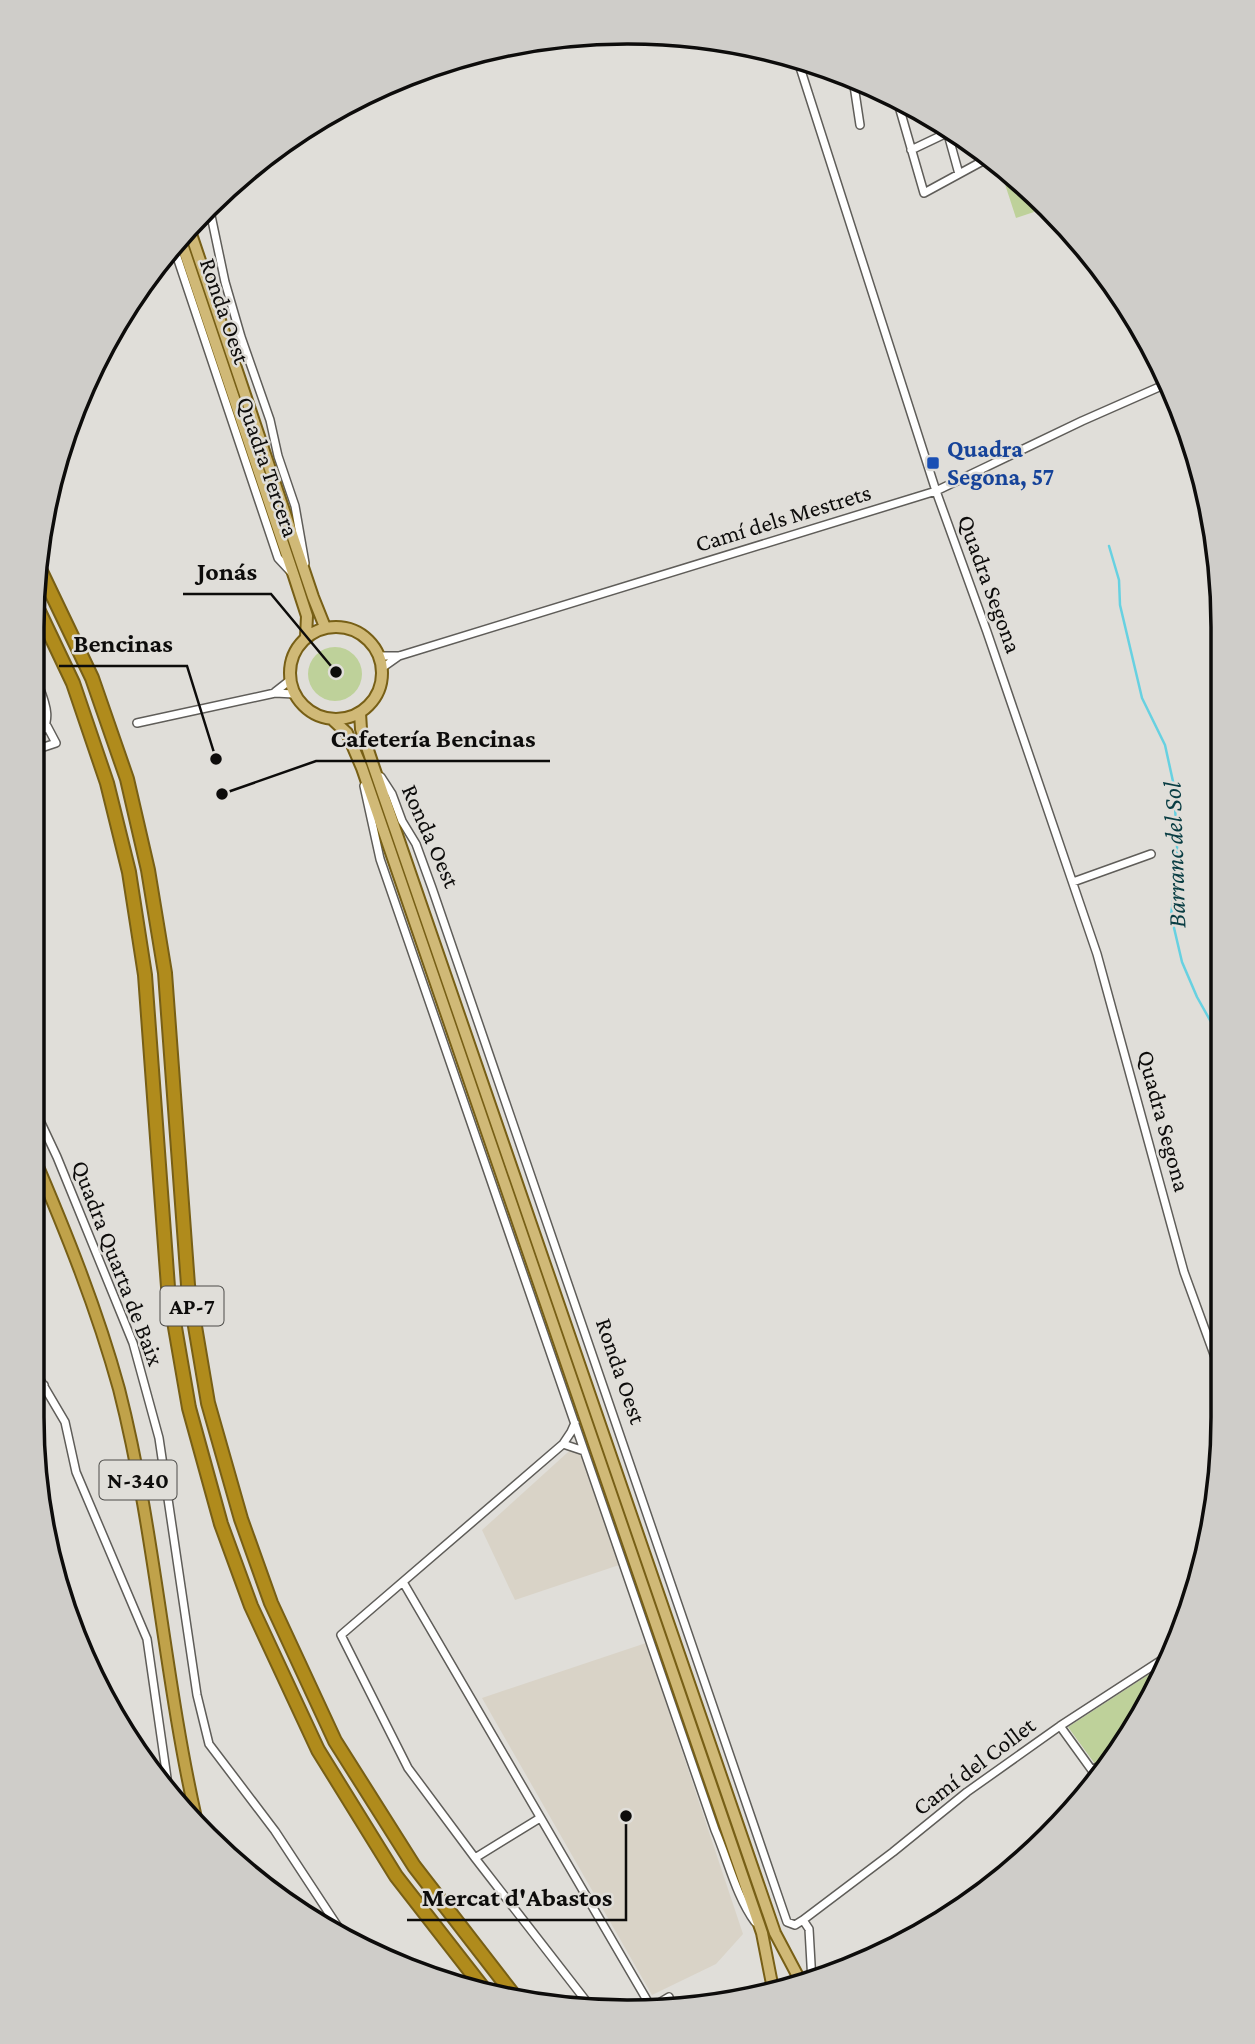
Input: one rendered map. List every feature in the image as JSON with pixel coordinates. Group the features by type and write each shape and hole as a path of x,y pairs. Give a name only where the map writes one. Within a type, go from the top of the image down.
{"highway":[{"name":"AP-7","path":"46,580 92,678 127,779 148,870 165,972 188,1285 208,1404 241,1519 271,1603 335,1741 414,1866 508,1988"},
{"name":"AP-7","path":"44,622 73,683 107,783 129,872 145,975 168,1287 189,1408 221,1524 251,1606 318,1750 396,1876 477,1980"},
{"name":"N-340","path":"44,1183 97,1315 119,1390 136,1468 194,1806"}],"main road":[{"name":"Ronda Oest","path":"193,239 300,575 307,616 306,637"},
{"name":"Ronda Oest","path":"184,249 300,575 325,627"},
{"path":"343,626 356,631 369,640 381,662 381,687 371,705 348,719 333,720 308,711 294,694 289,681 292,658 306,637 325,627 343,626"},
{"name":"Ronda Oest","path":"360,713 368,766 762,1933 772,1982"},
{"name":"Ronda Oest","path":"333,720 347,733 368,766 775,1933 797,1975"}],"street":[{"name":"Quadra Segona","path":"801,71 936,491 1097,954 1184,1272 1211,1346"},
{"path":"855,90 860,125"},
{"path":"900,112 924,193 981,162"},
{"path":"911,150 940,135"},
{"path":"952,142 959,174"},
{"name":"Ronda Oest","path":"212,219 225,282 295,506 304,551 300,575"},
{"name":"Quadra Tercera","path":"177,257 278,558 300,575"},
{"name":"Camí dels Mestrets","path":"381,662 936,491 1159,387"},
{"path":"275,693 289,681"},
{"path":"137,723 275,693 294,694"},
{"path":"44,698 47,726 56,743 44,747"},
{"path":"44,729 47,726"},
{"name":"Ronda Oest","path":"368,766 367,803 380,859 715,1830 745,1909 762,1933"},
{"name":"Ronda Oest","path":"368,766 392,794 402,821 416,844 787,1922 794,1925 803,1920"},
{"path":"1073,882 1151,853"},
{"name":"Quadra Quarta de Baix","path":"44,1129 133,1343 159,1438 197,1695 209,1744 275,1831 334,1921"},
{"path":"44,1385 65,1422 76,1472 147,1639 167,1775"},
{"path":"575,1423 563,1444 341,1636 408,1768 584,1998"},
{"path":"563,1444 584,1451"},
{"path":"403,1582 645,2000"},
{"name":"Camí del Collet","path":"803,1920 967,1792 1060,1726 1156,1664"},
{"path":"1060,1726 1092,1770"},
{"path":"475,1858 540,1818"},
{"path":"803,1920 809,1929 812,1970"},
{"path":"666,1999 669,1997"}],"shaded area":[{"path":"578,1443 588,1445 628,1562 515,1600 482,1530"},
{"path":"646,1643 743,1934 716,1964 652,1995 482,1698"}],"green space":[{"path":"1004,182 1034,212 1016,218"},
{"path":"335,647 354,655 362,674 354,693 335,701 316,693 308,674 316,655"},
{"path":"1152,1672 1098,1762 1095,1764 1068,1727"}],"waterway":[{"name":"Barranc del Sol","path":"1109,546 1119,580 1120,605 1142,698 1165,745 1174,786 1178,866 1171,915 1182,962 1211,1022"}],"place":[{"name":"Quadra Segona, 57","path":"933,463"},
{"name":"Jonás","path":"336,672"},
{"name":"Bencinas","path":"216,759"},
{"name":"Cafetería Bencinas","path":"222,794"},
{"name":"Mercat d'Abastos","path":"626,1816"}]}
